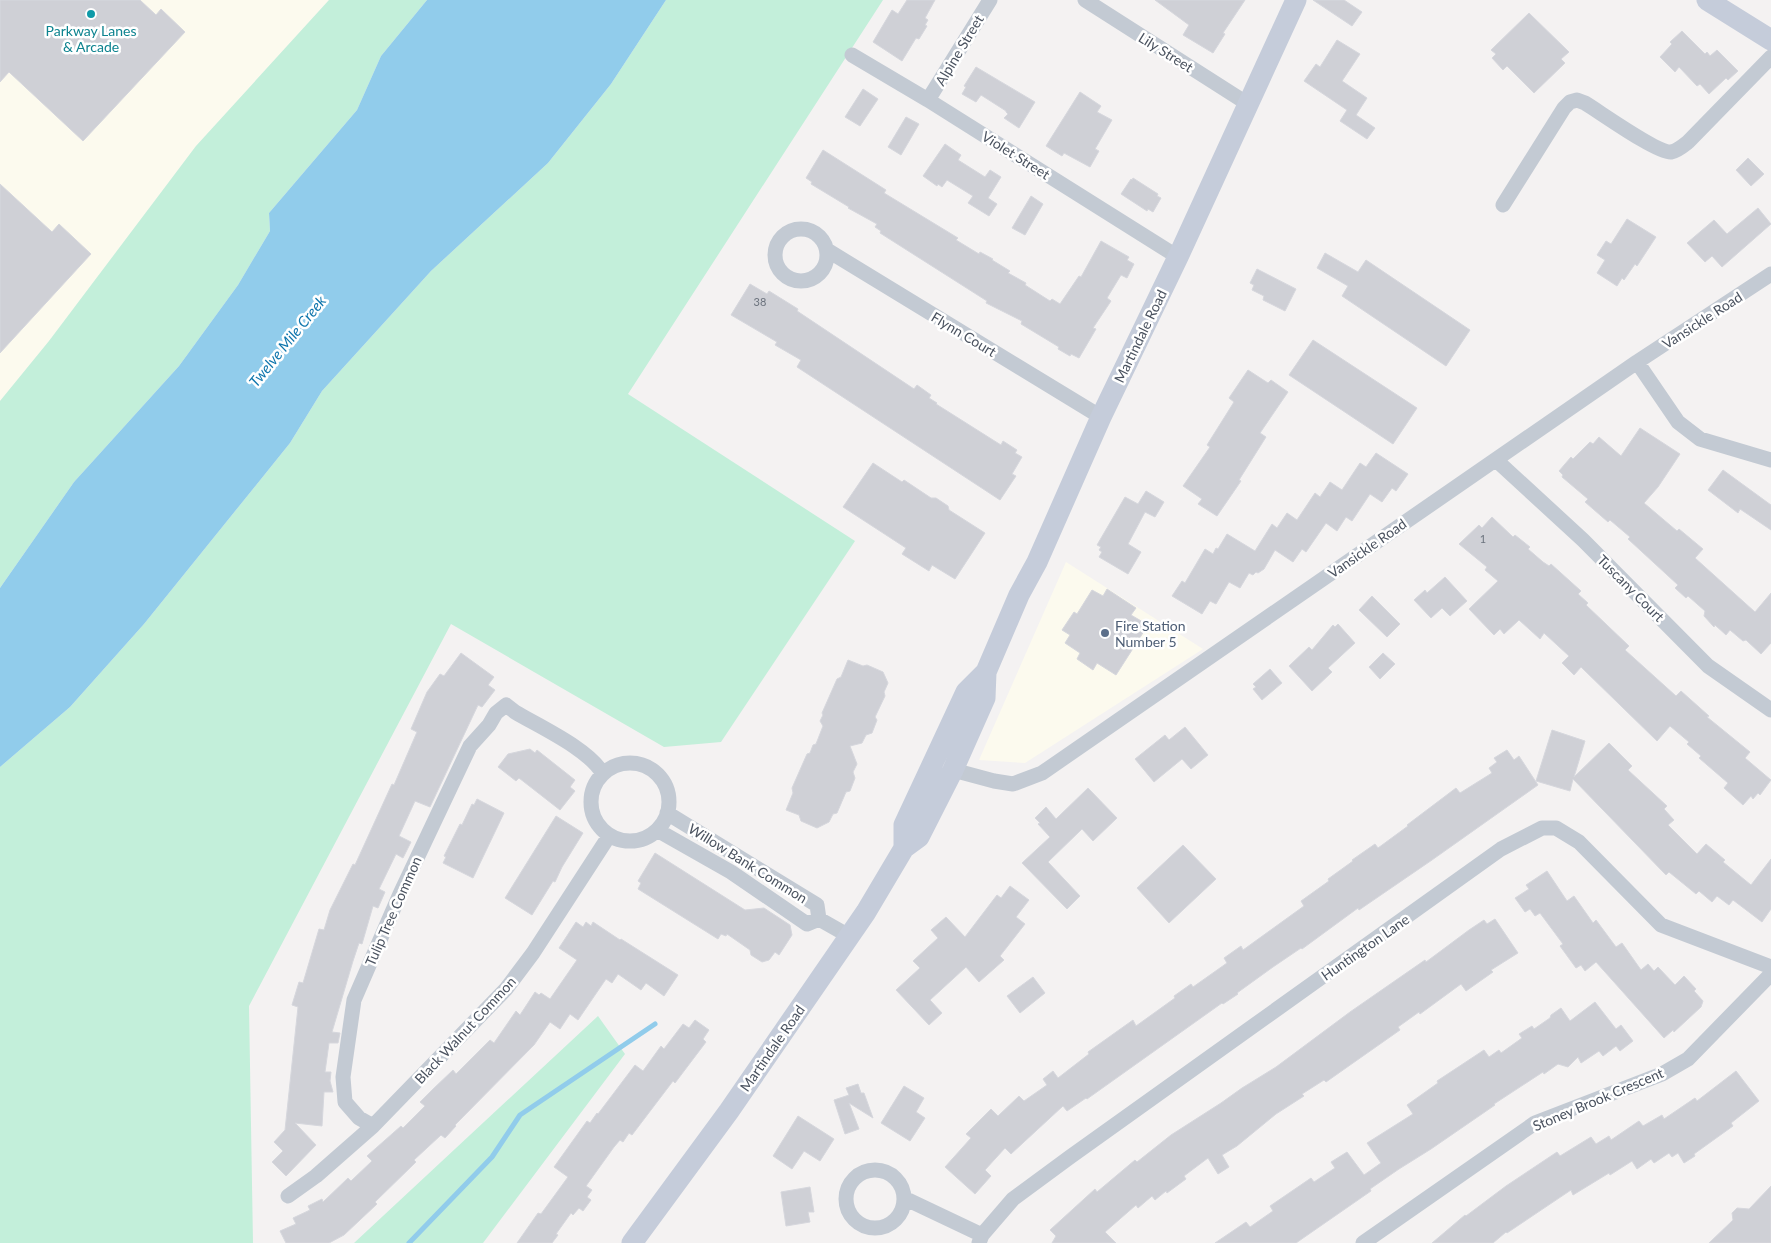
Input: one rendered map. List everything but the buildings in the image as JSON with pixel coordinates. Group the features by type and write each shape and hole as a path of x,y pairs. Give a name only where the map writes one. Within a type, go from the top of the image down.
{"main road":[{"name":"Martindale Road","path":"632,1243 729,1111 866,912 904,848 919,837 953,770 985,698 986,672 1019,595 1296,0"},
{"path":"1707,0 1771,40"},
{"name":"Martindale Road","path":"904,848 904,825 966,692 986,672"}],"street":[{"name":"Alpine Street","path":"928,100 990,0"},
{"name":"Lily Street","path":"1085,0 1248,104"},
{"name":"Violet Street","path":"852,55 928,100 1178,257"},
{"path":"1503,205 1564,108 1570,102 1577,100 1585,103 1663,151 1672,152 1688,142 1771,57"},
{"name":"Flynn Court","path":"827,250 1101,417"},
{"name":"Vansickle Road","path":"953,770 1013,784 1042,773 1637,362 1771,274"},
{"path":"1637,362 1678,422 1700,439 1771,460"},
{"name":"Tuscany Court","path":"1496,460 1583,540 1708,666 1771,710"},
{"name":"Tulip Tree Common","path":"373,1126 359,1118 345,1102 343,1077 354,1000 400,894 470,746 489,725 496,713 506,705 578,749 599,767 603,774"},
{"path":"626,764 639,764 651,770 660,778 666,789 667,813 657,830 647,837 636,840 618,839 609,836 600,828 594,818 591,794 603,774 614,767 626,764"},
{"name":"Willow Bank Common","path":"667,813 817,905 819,919"},
{"name":"Huntington Lane","path":"981,1239 1013,1199 1070,1157 1501,850 1542,828 1556,828 1578,842 1661,925 1771,966"},
{"name":"Willow Bank Common","path":"657,830 731,872 807,924 819,919"},
{"name":"Black Walnut Common","path":"288,1196 316,1176 373,1126 506,989 533,953 609,836"},
{"name":"Willow Bank Common","path":"819,919 849,936"},
{"name":"Stoney Brook Crescent","path":"1363,1243 1535,1123 1662,1074 1688,1059 1771,974"},
{"path":"904,1198 981,1239"}],"shaded area":[{"path":"0,0 329,0 196,146 49,341 0,401"},
{"path":"1066,562 1203,649 1025,763 979,760"}],"green space":[{"path":"329,0 427,0 381,56 357,110 269,213 270,231 238,285 179,366 74,482 0,588 0,401 49,341 196,146"},
{"path":"666,0 883,0 628,394 855,541 721,742 664,747 451,624 249,1006 253,1243 0,1243 0,767 70,707 144,624 290,443 322,391 431,271 548,163 611,84"},
{"path":"598,1016 625,1054 483,1243 354,1243"}],"water":[{"name":"Twelve Mile Creek","path":"427,0 666,0 611,84 548,163 431,271 322,391 290,443 144,624 70,707 0,767 0,588 74,482 179,366 238,285 270,231 269,213 357,110 381,56"}],"waterway":[{"path":"409,1243 492,1157 520,1115 655,1024"}],"place":[{"name":"Parkway Lanes & Arcade","path":"91,14"},
{"name":"Fire Station Number 5","path":"1105,633"}]}
